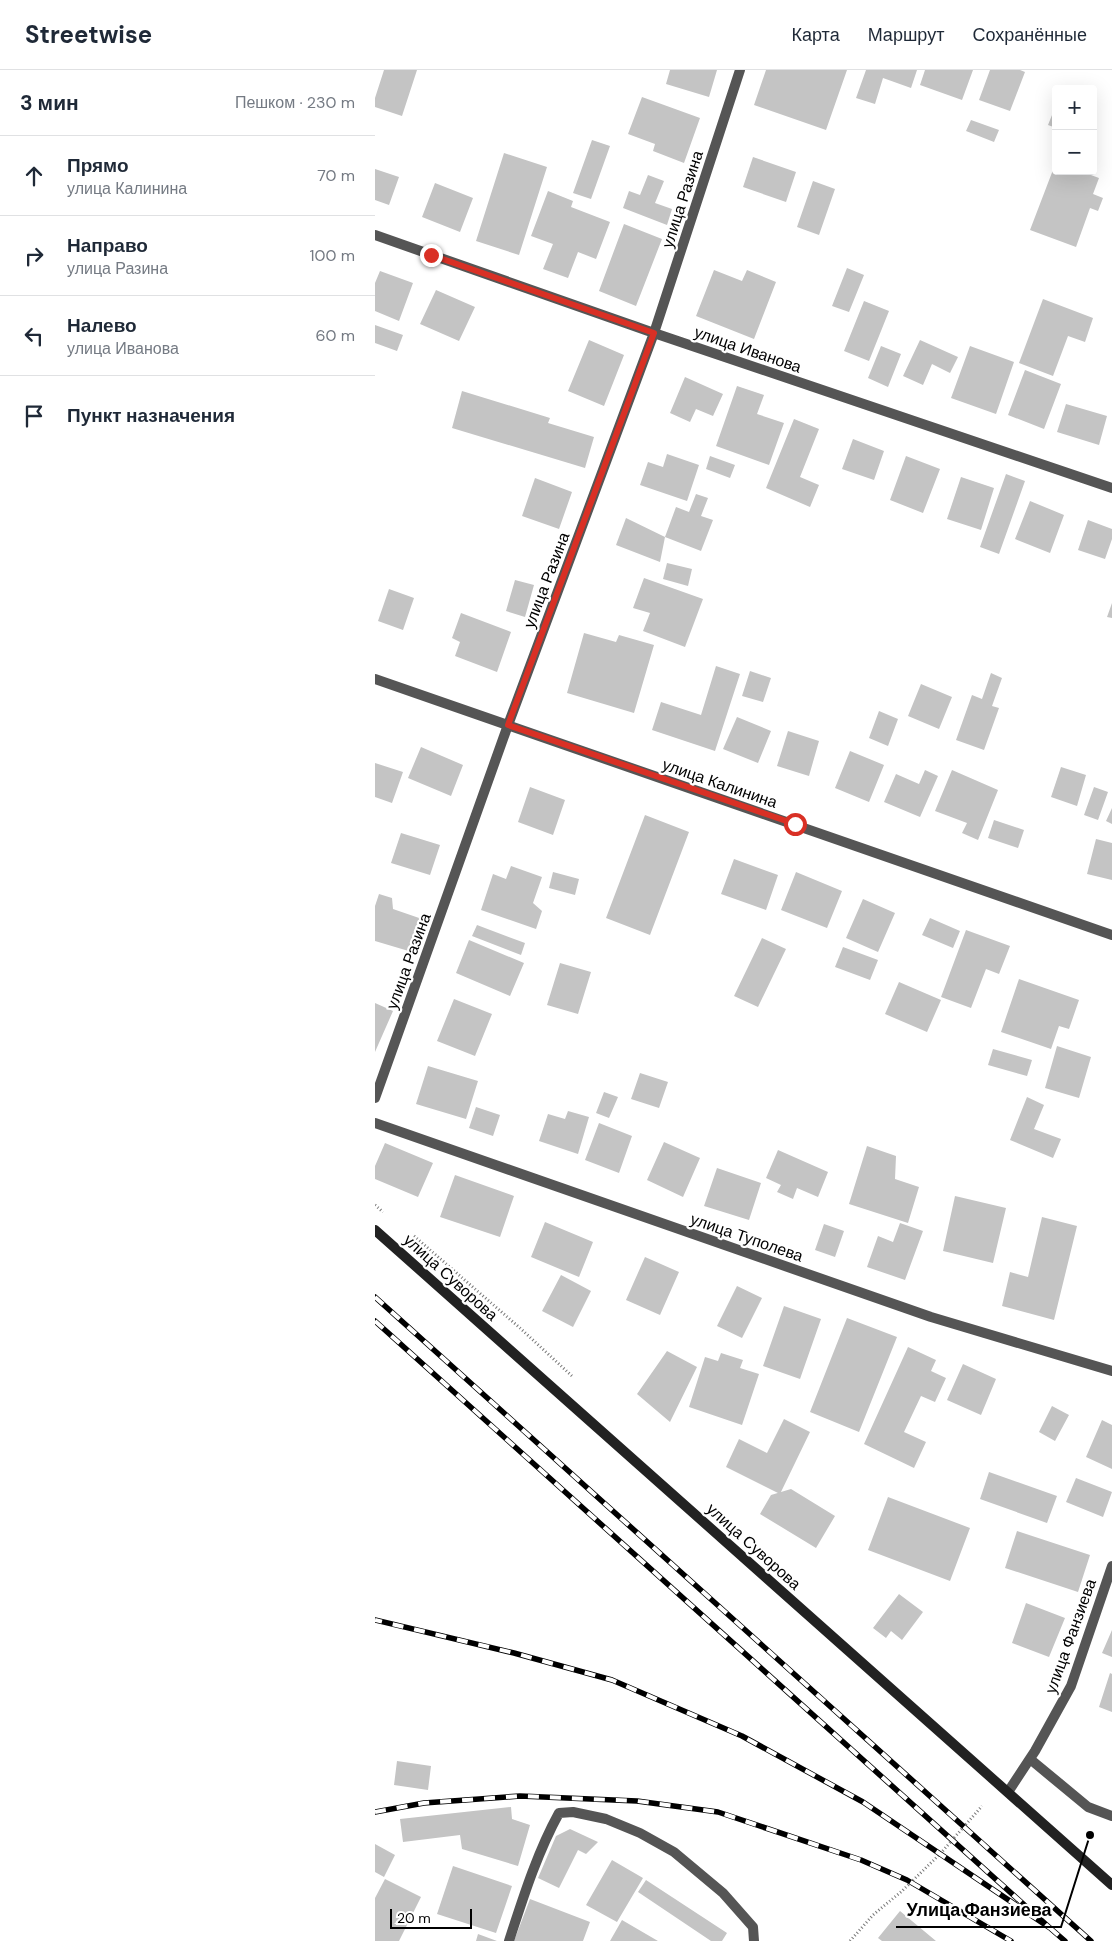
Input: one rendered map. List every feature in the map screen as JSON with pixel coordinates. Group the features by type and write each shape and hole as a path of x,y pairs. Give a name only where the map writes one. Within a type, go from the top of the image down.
{"main road":[{"name":"улица Суворова","path":"375,1230 1112,1886"}],"street":[{"name":"улица Разина","path":"375,1098 508,725 654,333 740,70"},
{"name":"улица Иванова","path":"375,235 654,333 1112,488"},
{"name":"улица Калинина","path":"375,679 1112,935"},
{"name":"улица Туполева","path":"375,1123 931,1317 1112,1371"},
{"name":"улица Фанзиева","path":"1008,1792 1030,1759 1071,1686 1112,1566"},
{"path":"1030,1759 1088,1806 1112,1816"},
{"path":"509,1941 523,1897 551,1827 559,1813 573,1812 606,1818 640,1833 674,1852 723,1893 753,1927 754,1941"}],"path":[{"path":"850,1941 873,1915 902,1891 940,1854 982,1806"}],"building":[{"path":"384,70 417,70 402,116 375,107 375,98"},
{"path":"670,70 717,70 709,97 666,84"},
{"path":"766,70 847,70 826,130 754,105"},
{"path":"866,70 917,70 911,88 883,78 875,104 856,98"},
{"path":"925,70 973,70 962,100 920,85"},
{"path":"990,70 1020,70 1025,72 1010,111 979,100"},
{"path":"642,97 700,118 684,163 653,151 655,144 628,134"},
{"path":"1052,115 1052,126 1048,125"},
{"path":"971,120 999,130 994,142 966,131"},
{"path":"592,140 610,146 591,199 573,193"},
{"path":"504,153 547,167 519,255 476,241"},
{"path":"753,157 796,172 786,202 743,187"},
{"path":"375,169 399,177 389,205 375,200"},
{"path":"1052,172 1052,175 1091,175 1099,178 1093,194 1103,198 1098,211 1090,208 1076,247 1030,230"},
{"path":"648,175 664,181 655,203 672,209 667,225 623,208 629,191 640,195"},
{"path":"813,181 835,189 819,235 797,227"},
{"path":"435,183 473,198 460,232 422,217"},
{"path":"548,191 573,201 571,207 610,222 596,259 578,252 568,278 543,269 553,244 531,236"},
{"path":"624,224 662,239 636,306 599,291"},
{"path":"847,268 864,275 849,312 832,306"},
{"path":"714,270 742,281 747,270 776,282 754,339 696,316"},
{"path":"380,271 413,283 399,321 375,311 375,283"},
{"path":"436,290 475,307 459,341 420,324"},
{"path":"1043,299 1093,318 1085,342 1068,336 1053,376 1019,363"},
{"path":"864,301 889,311 869,361 844,351"},
{"path":"375,325 403,335 397,351 375,343"},
{"path":"589,340 624,355 604,406 568,391"},
{"path":"920,340 958,357 950,373 932,364 923,385 903,376"},
{"path":"881,346 901,354 888,387 868,378"},
{"path":"970,346 1014,362 996,414 951,398"},
{"path":"1025,370 1061,384 1044,429 1008,415"},
{"path":"685,377 723,394 713,416 696,409 690,422 670,413"},
{"path":"737,386 764,395 757,414 784,423 769,465 716,446"},
{"path":"462,391 550,418 548,423 594,437 585,468 452,428"},
{"path":"1066,404 1107,416 1099,445 1057,432"},
{"path":"794,419 819,429 800,477 819,485 810,507 766,488"},
{"path":"853,439 884,451 874,480 842,469"},
{"path":"667,454 699,465 687,501 640,485 648,462 663,467"},
{"path":"710,456 735,465 730,478 706,469"},
{"path":"906,456 940,469 923,513 890,500"},
{"path":"1006,474 1025,481 999,554 980,547"},
{"path":"961,477 994,488 981,530 947,519"},
{"path":"535,478 572,492 559,529 522,516"},
{"path":"696,494 708,498 701,516 713,520 701,551 665,537 676,507 689,512"},
{"path":"1030,501 1064,515 1050,553 1015,539"},
{"path":"626,518 665,537 660,562 616,545"},
{"path":"1088,520 1112,529 1112,539 1105,559 1078,550"},
{"path":"667,563 692,569 688,586 663,579"},
{"path":"644,578 703,599 685,647 643,631 650,613 633,608"},
{"path":"515,580 534,585 525,617 506,611"},
{"path":"389,589 414,598 403,630 378,621"},
{"path":"1112,603 1112,618 1107,617"},
{"path":"461,613 511,632 497,672 455,656 460,642 452,638"},
{"path":"584,633 616,642 619,635 654,645 634,713 567,693"},
{"path":"716,666 740,674 715,751 652,730 661,702 701,715"},
{"path":"750,671 771,678 763,702 742,696"},
{"path":"991,673 1002,678 992,706 999,708 984,750 956,740 972,695 982,699"},
{"path":"921,684 952,697 939,729 908,716"},
{"path":"879,711 898,719 888,746 869,738"},
{"path":"737,717 771,731 758,763 723,749"},
{"path":"788,731 819,741 809,776 777,766"},
{"path":"421,747 463,765 451,796 408,778"},
{"path":"850,751 884,765 869,802 835,788"},
{"path":"375,763 403,772 392,803 375,797"},
{"path":"1061,767 1086,775 1077,806 1051,797"},
{"path":"925,770 938,776 920,817 884,802 896,774 919,784"},
{"path":"952,770 998,790 978,840 962,833 967,823 935,811"},
{"path":"530,787 565,800 553,835 518,822"},
{"path":"1094,787 1108,792 1098,820 1084,815"},
{"path":"1112,808 1112,824 1106,821"},
{"path":"645,815 689,832 650,935 606,918"},
{"path":"994,820 1024,830 1018,848 988,838"},
{"path":"401,833 440,845 430,875 391,863"},
{"path":"1096,839 1112,843 1112,880 1087,874"},
{"path":"734,859 778,875 766,910 721,894"},
{"path":"511,866 542,877 533,903 542,911 536,929 481,910 493,874 506,879"},
{"path":"553,872 579,879 575,895 549,888"},
{"path":"796,872 842,891 827,928 781,910"},
{"path":"379,894 392,898 393,909 422,919 412,952 375,941 375,906"},
{"path":"863,899 895,913 878,952 846,938"},
{"path":"930,918 960,931 953,948 922,935"},
{"path":"477,925 525,943 521,955 472,936"},
{"path":"966,930 1010,946 999,974 986,969 971,1008 941,997"},
{"path":"762,938 786,949 758,1007 734,996"},
{"path":"469,940 524,963 510,996 456,973"},
{"path":"843,947 878,960 870,980 835,967"},
{"path":"560,963 591,972 578,1014 547,1005"},
{"path":"1019,979 1079,1000 1069,1029 1059,1026 1051,1049 1001,1032"},
{"path":"899,982 941,1000 927,1032 885,1014"},
{"path":"454,999 492,1014 475,1056 437,1041"},
{"path":"375,1003 393,1011 375,1052"},
{"path":"1057,1046 1091,1057 1079,1098 1045,1088"},
{"path":"993,1049 1032,1060 1027,1076 988,1065"},
{"path":"428,1066 478,1081 466,1119 416,1104"},
{"path":"640,1073 668,1082 659,1108 631,1099"},
{"path":"604,1092 618,1097 609,1118 596,1113"},
{"path":"1027,1097 1044,1105 1034,1129 1061,1139 1053,1158 1010,1140"},
{"path":"476,1107 500,1115 493,1136 469,1128"},
{"path":"568,1111 589,1117 578,1154 539,1141 548,1114 565,1119"},
{"path":"599,1123 632,1136 619,1173 585,1160"},
{"path":"664,1142 700,1158 683,1197 647,1180"},
{"path":"385,1143 433,1163 418,1197 375,1179 375,1166"},
{"path":"867,1146 896,1156 895,1179 919,1187 908,1223 849,1204"},
{"path":"778,1150 828,1172 818,1197 797,1188 793,1199 777,1192 781,1185 766,1178"},
{"path":"717,1168 761,1183 749,1220 704,1206"},
{"path":"455,1175 514,1196 500,1237 440,1217"},
{"path":"955,1196 1006,1208 993,1263 943,1251"},
{"path":"1042,1217 1077,1226 1054,1320 1002,1306 1010,1272 1028,1277"},
{"path":"545,1222 593,1242 579,1277 531,1257"},
{"path":"900,1223 923,1231 905,1280 867,1267 878,1236 893,1242"},
{"path":"824,1224 844,1231 835,1257 815,1250"},
{"path":"645,1257 679,1272 660,1315 626,1300"},
{"path":"561,1275 591,1291 573,1327 542,1311"},
{"path":"737,1286 762,1298 742,1338 717,1326"},
{"path":"784,1306 821,1319 800,1379 763,1366"},
{"path":"847,1318 897,1337 859,1432 810,1412"},
{"path":"908,1347 936,1360 931,1371 946,1378 935,1402 921,1396 904,1432 926,1442 914,1468 864,1444"},
{"path":"667,1351 697,1367 670,1422 637,1394"},
{"path":"721,1353 743,1360 740,1368 759,1374 742,1425 689,1407 705,1357 718,1361"},
{"path":"963,1364 996,1379 981,1415 947,1400"},
{"path":"1052,1406 1069,1415 1055,1441 1039,1432"},
{"path":"784,1419 810,1432 780,1494 726,1467 739,1439 767,1453"},
{"path":"1102,1420 1112,1425 1112,1469 1086,1457"},
{"path":"989,1472 1057,1496 1047,1523 980,1499"},
{"path":"1076,1478 1112,1492 1103,1517 1066,1502"},
{"path":"791,1489 835,1516 816,1548 760,1514 771,1495"},
{"path":"888,1497 970,1528 950,1581 868,1550"},
{"path":"1017,1531 1090,1555 1078,1592 1005,1568"},
{"path":"899,1594 923,1612 902,1640 891,1631 886,1638 873,1628"},
{"path":"1026,1603 1065,1618 1049,1657 1012,1643"},
{"path":"1112,1630 1112,1657 1102,1653"},
{"path":"1110,1673 1112,1674 1112,1712 1099,1707"},
{"path":"397,1761 431,1766 428,1790 394,1785"},
{"path":"511,1807 512,1819 530,1825 518,1866 462,1849 460,1835 403,1842 400,1819"},
{"path":"570,1829 598,1842 586,1854 578,1850 559,1888 538,1878 556,1836"},
{"path":"375,1844 395,1855 384,1877 375,1872"},
{"path":"612,1860 643,1878 617,1922 586,1905"},
{"path":"453,1866 512,1886 496,1933 437,1914"},
{"path":"385,1879 421,1897 399,1941 375,1941 375,1898"},
{"path":"646,1880 727,1933 722,1941 711,1941 638,1892"},
{"path":"530,1899 590,1922 583,1941 514,1941"},
{"path":"900,1911 936,1941 882,1941 878,1938"},
{"path":"622,1920 658,1941 610,1941"},
{"path":"478,1934 497,1941 476,1941"}],"railway":[{"path":"375,1297 1091,1941"},
{"path":"375,1321 1050,1928 863,1802 742,1736 612,1680 514,1653 375,1620"},
{"path":"375,1812 424,1803 520,1796 637,1801 718,1812 861,1860 907,1880 1011,1941"},
{"path":"1050,1928 1065,1941"}],"place":[{"name":"Улица Фанзиева","path":"1090,1835"}],"route":[{"path":"431,255 654,333 508,725 795,824"}]}
